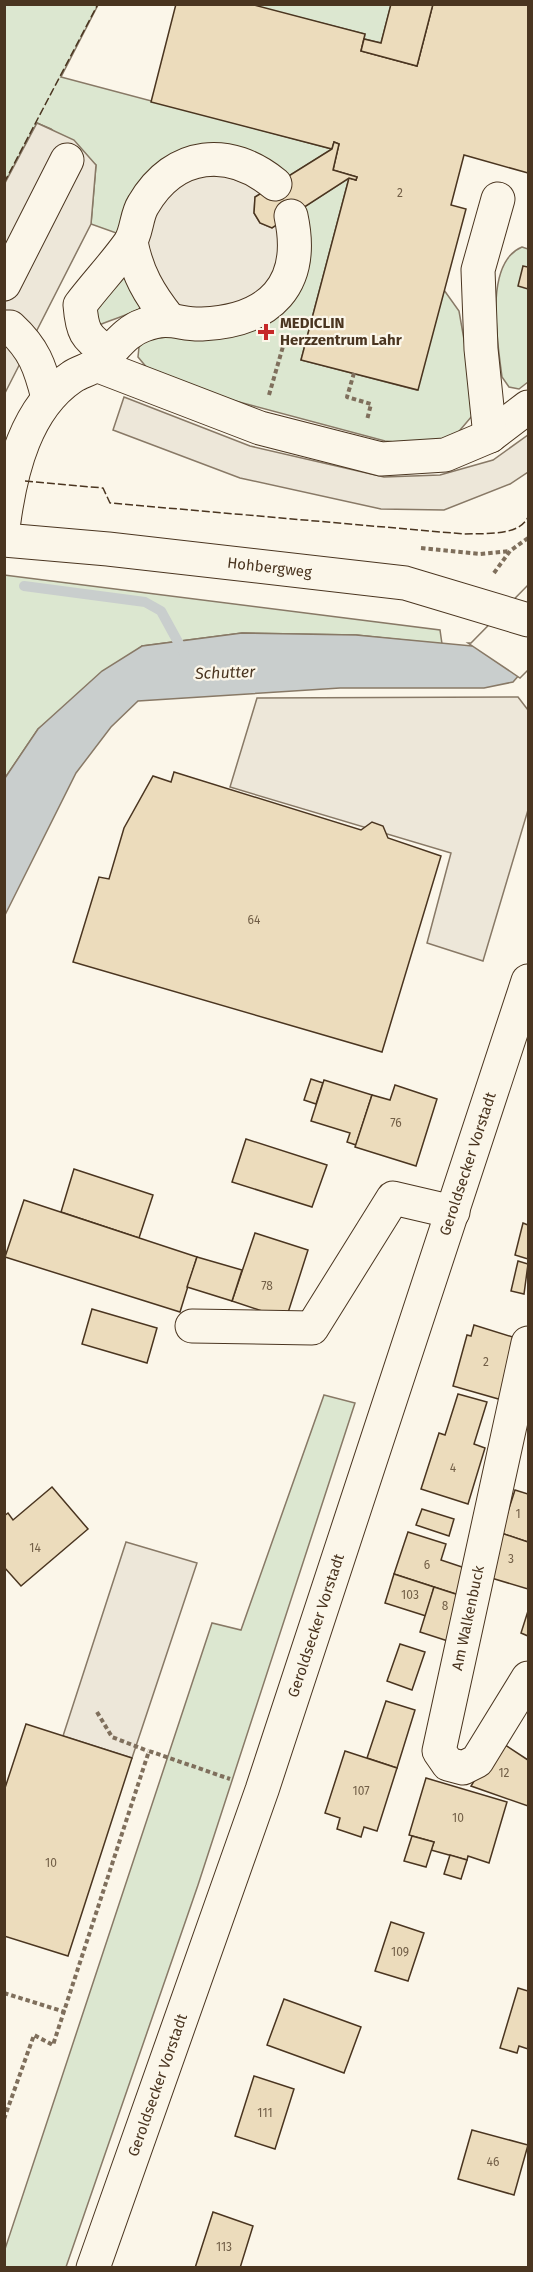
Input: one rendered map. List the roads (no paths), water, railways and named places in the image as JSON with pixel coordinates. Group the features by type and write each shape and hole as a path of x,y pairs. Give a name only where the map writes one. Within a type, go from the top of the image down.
{"main road":[{"path":"275,184 256,169 233,160 208,158 184,165 163,180 142,205 131,242 80,305 82,327 102,358 260,428 381,459 445,455 490,436 528,407"},
{"path":"4,284 67,160"},
{"path":"490,436 481,349 478,270 498,199"},
{"path":"4,521 27,431 48,398 72,377 102,358 143,325 169,319 199,324 240,320 268,306 286,284 295,260 295,234 291,216"},
{"path":"131,242 136,268 151,297 169,319"},
{"path":"4,327 10,327 28,344 41,370 48,398"},
{"name":"Hohbergweg","path":"4,540 108,549 405,583 528,620"},
{"name":"Geroldsecker Vorstadt","path":"93,2268 262,1790 528,981"},
{"path":"192,1326 312,1328 393,1198 453,1212"},
{"name":"Am Walkenbuck","path":"528,1343 439,1751 448,1764 463,1768 477,1761 528,1678"}],"water":[{"name":"Schutter","path":"528,588 528,665 513,682 484,688 340,688 138,701 111,727 76,773 5,915 5,778 38,729 102,671 142,646 242,633 356,635 472,646"}],"waterway":[{"path":"24,586 145,602 161,611 184,653"}],"place":[{"name":"MEDICLIN Herzzentrum Lahr","path":"266,332"}]}
